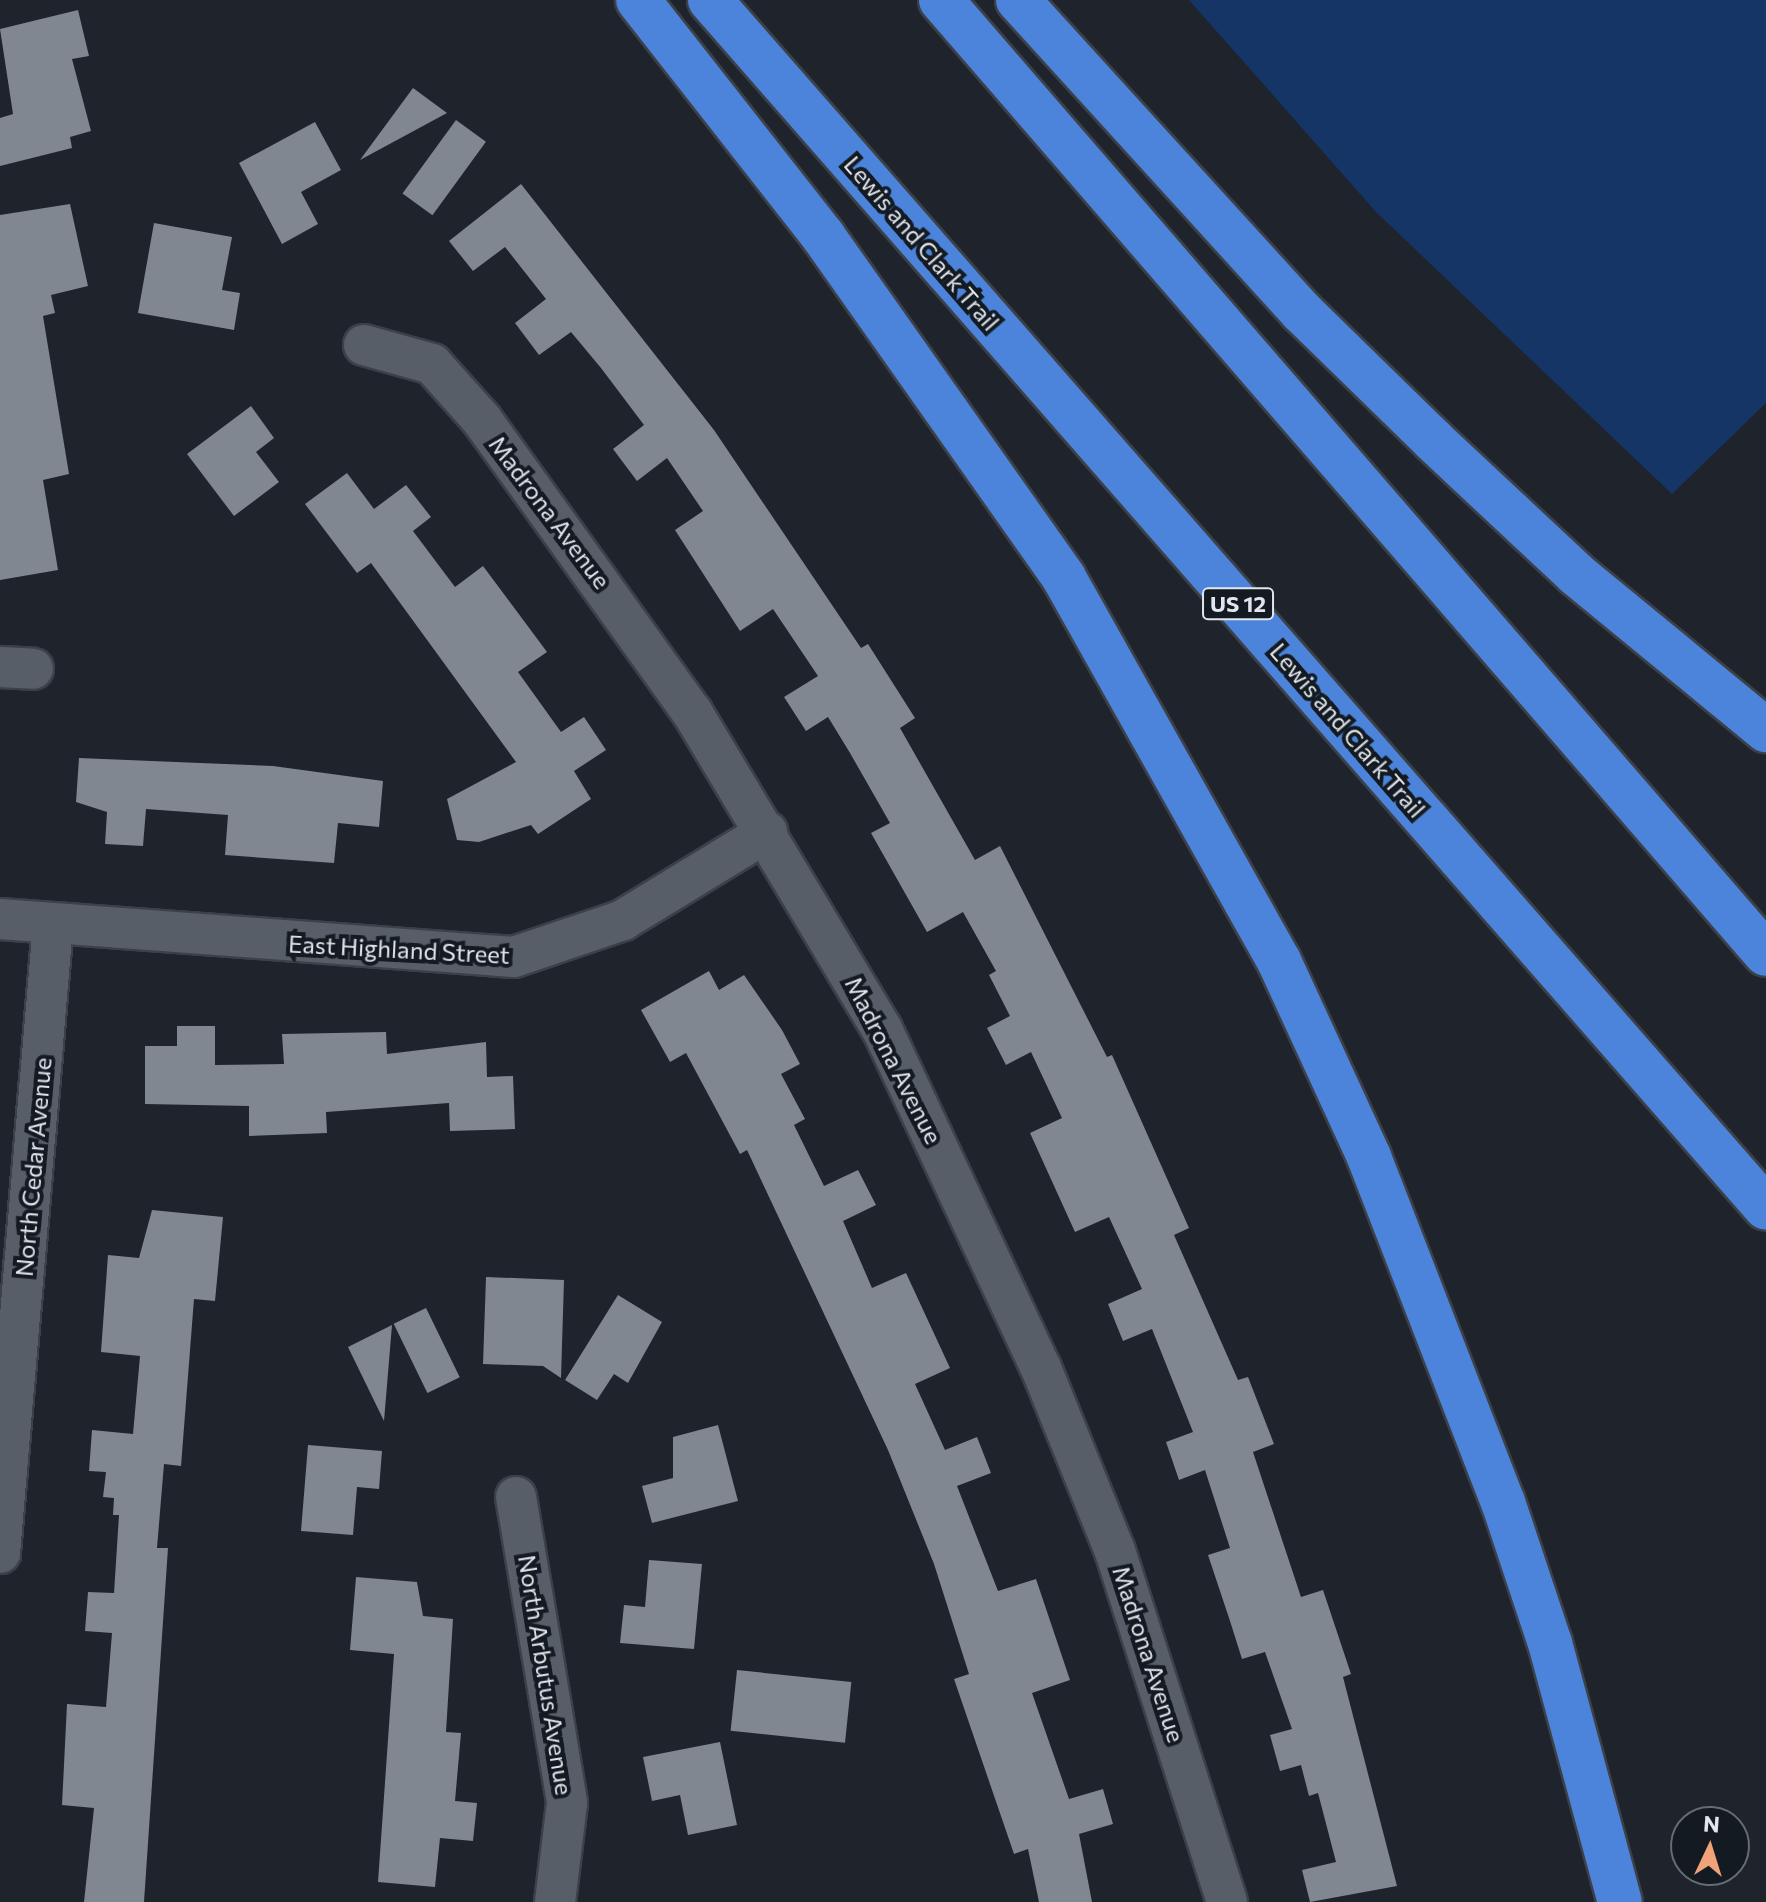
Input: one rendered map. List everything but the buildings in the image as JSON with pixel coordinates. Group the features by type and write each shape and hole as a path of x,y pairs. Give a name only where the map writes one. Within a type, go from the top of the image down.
{"highway":[{"path":"638,0 823,236 1064,578 1279,961 1374,1171 1503,1502 1550,1643 1620,1902"},
{"name":"Lewis and Clark Trail","path":"710,0 1766,1208"},
{"path":"941,0 1766,954"},
{"path":"1018,0 1302,312 1433,440 1576,574 1766,730"}],"street":[{"name":"Madrona Avenue","path":"364,345 432,364 482,420 593,568 767,832 882,1029 1041,1368 1130,1594 1227,1902"},
{"name":"East Highland Street","path":"0,919 514,957 623,920 767,832"},
{"name":"North Cedar Avenue","path":"0,1553 53,924"},
{"name":"North Arbutus Avenue","path":"516,1497 567,1803 555,1902"}],"shaded area":[{"path":"1189,0 1766,0 1766,403 1672,494 1376,212"}]}
